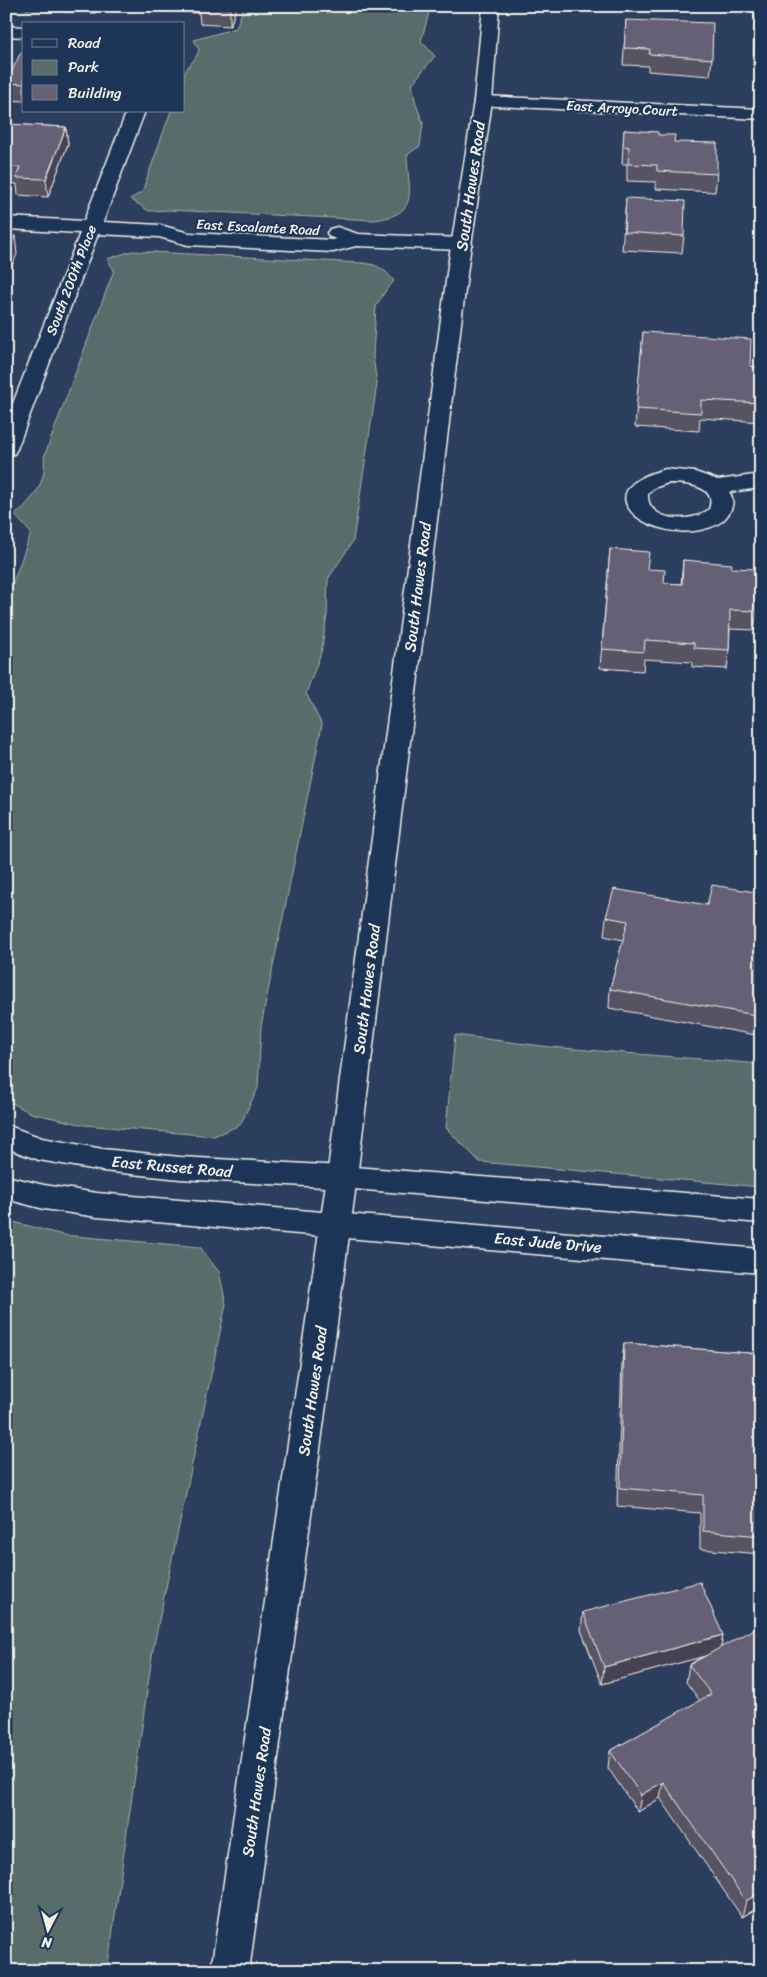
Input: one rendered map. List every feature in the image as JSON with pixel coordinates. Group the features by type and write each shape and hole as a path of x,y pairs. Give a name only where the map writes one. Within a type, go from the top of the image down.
{"street":[{"name":"South Hawes Road","path":"230,1971 336,1224 482,101 492,6"},
{"path":"6,31 22,32"},
{"name":"East Arroyo Court","path":"482,101 761,114"},
{"name":"South 200th Place","path":"6,449 136,112"},
{"name":"East Escalante Road","path":"6,223 160,232 188,240 333,246 355,240 462,244"},
{"path":"714,488 761,481"},
{"name":"East Russet Road","path":"6,1136 39,1149 103,1160 180,1168 342,1177"},
{"path":"342,1177 761,1212"},
{"path":"6,1187 44,1197 98,1205 336,1224"},
{"name":"East Jude Drive","path":"336,1224 761,1261"}],"green space":[{"path":"244,6 431,6 421,41 435,56 412,84 416,104 423,123 420,146 407,155 408,199 405,207 399,213 374,220 169,210 149,211 130,199 142,192 171,112 185,112 185,73 199,50 194,40 236,28"},
{"path":"132,251 367,264 380,268 394,281 376,306 373,356 377,384 353,541 328,579 327,615 321,653 306,693 322,725 261,1026 258,1088 240,1125 214,1136 84,1125 31,1113 6,1100 6,602 31,533 15,515 33,497 41,482 44,457 114,270 107,259"},
{"path":"455,1035 550,1047 761,1064 761,1187 480,1162 446,1128"},
{"path":"6,1220 63,1235 200,1247 219,1272 226,1304 153,1649 107,1971 6,1971"}],"building":[{"path":"199,6 231,6 230,9 199,8"},
{"path":"755,15 761,16 761,50 755,50"},
{"path":"626,20 713,23 712,59 649,54 650,49 624,48"},
{"path":"21,52 22,52 22,84 6,83"},
{"path":"6,124 66,127 46,179 16,178 20,167 7,166 6,168"},
{"path":"624,130 658,132 658,135 675,135 674,142 717,143 717,174 657,171 657,165 628,164 629,147 623,146"},
{"path":"626,198 685,201 684,236 624,232"},
{"path":"6,235 15,236 6,257"},
{"path":"643,332 751,339 750,366 761,367 761,403 701,400 701,413 636,409"},
{"path":"610,549 649,552 647,569 665,570 664,583 682,584 683,560 732,564 731,568 757,569 757,611 730,610 729,650 694,648 694,643 645,640 644,652 602,649"},
{"path":"712,885 761,893 761,1016 610,989 628,921 606,917 614,889 707,905"},
{"path":"624,1343 761,1354 761,1536 703,1531 703,1495 620,1488"},
{"path":"700,1582 723,1635 604,1667 583,1612"},
{"path":"761,1625 761,1892 746,1901 663,1782 641,1795 610,1751 711,1694 689,1665"}]}
